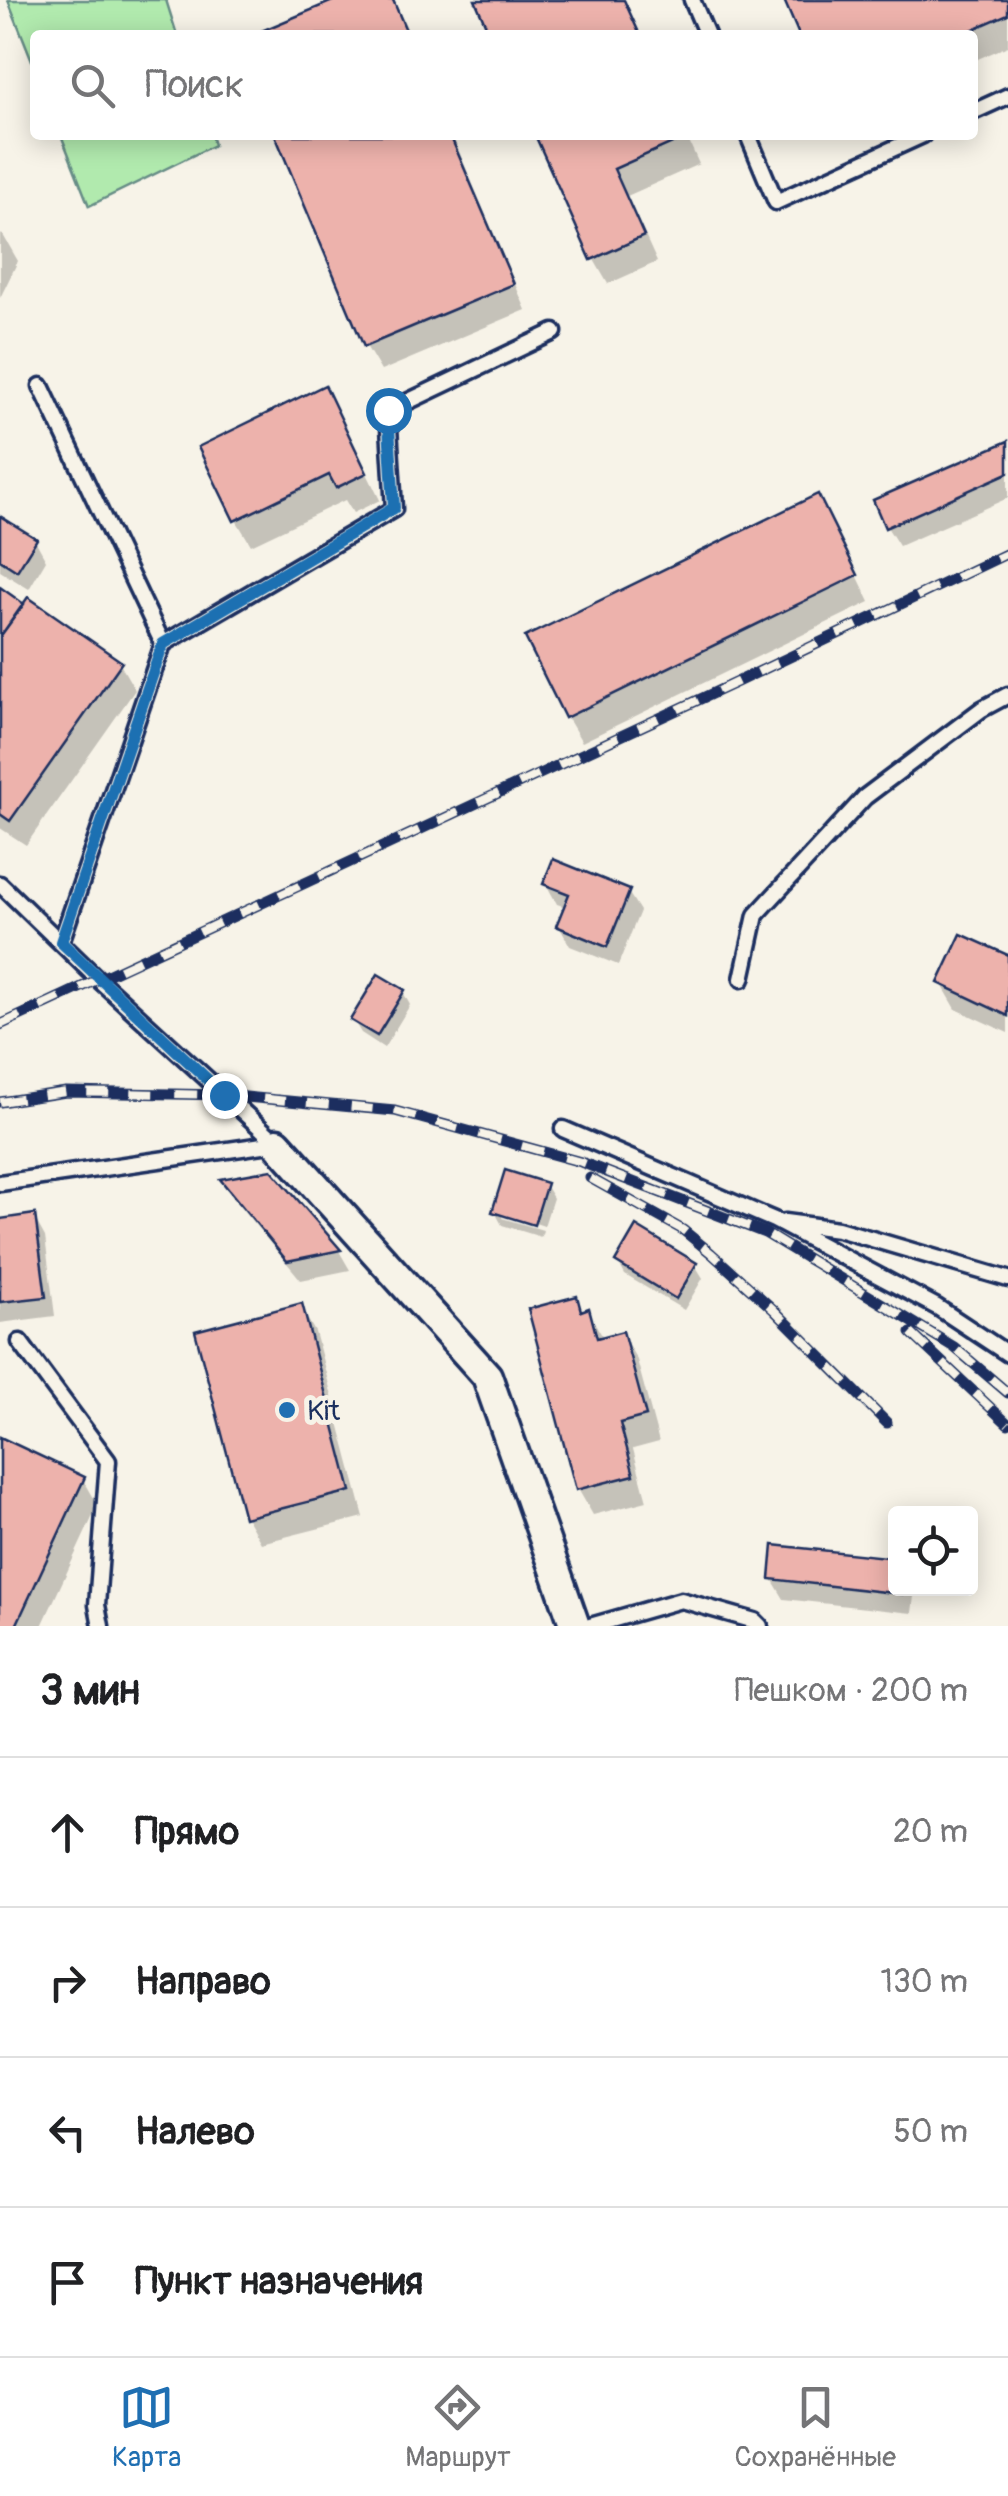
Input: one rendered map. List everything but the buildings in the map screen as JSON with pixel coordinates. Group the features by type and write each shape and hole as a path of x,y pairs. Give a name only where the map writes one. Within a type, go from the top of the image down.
{"street":[{"path":"276,1143 488,1376 575,1626"}],"lane":[{"path":"692,0 705,30"},
{"path":"978,110 1008,96"},
{"path":"750,140 776,202 912,140"},
{"path":"61,942 163,644 394,508 388,410 554,332"},
{"path":"41,386 163,644"},
{"path":"742,979 756,915 866,797 982,709 1008,695"},
{"path":"0,884 276,1143"},
{"path":"563,1129 774,1220 937,1308 1008,1354"},
{"path":"0,1183 276,1143"},
{"path":"774,1220 838,1229 1008,1279"},
{"path":"20,1342 108,1461 97,1605 102,1626"},
{"path":"590,1626 681,1600 760,1626"}],"green space":[{"path":"8,0 166,0 175,30 30,30 30,55"},
{"path":"63,140 212,140 214,145 89,206"}],"railway":[{"path":"0,1025 1008,553"},
{"path":"0,1102 66,1092 225,1095 395,1111 581,1162 765,1233 954,1347 1008,1393"},
{"path":"590,1178 683,1230 711,1253 887,1423"},
{"path":"911,1333 1008,1424"}],"place":[{"name":"Kit","path":"287,1410"}],"route":[{"path":"224,1095 61,942 163,644 394,508 388,410"}]}
